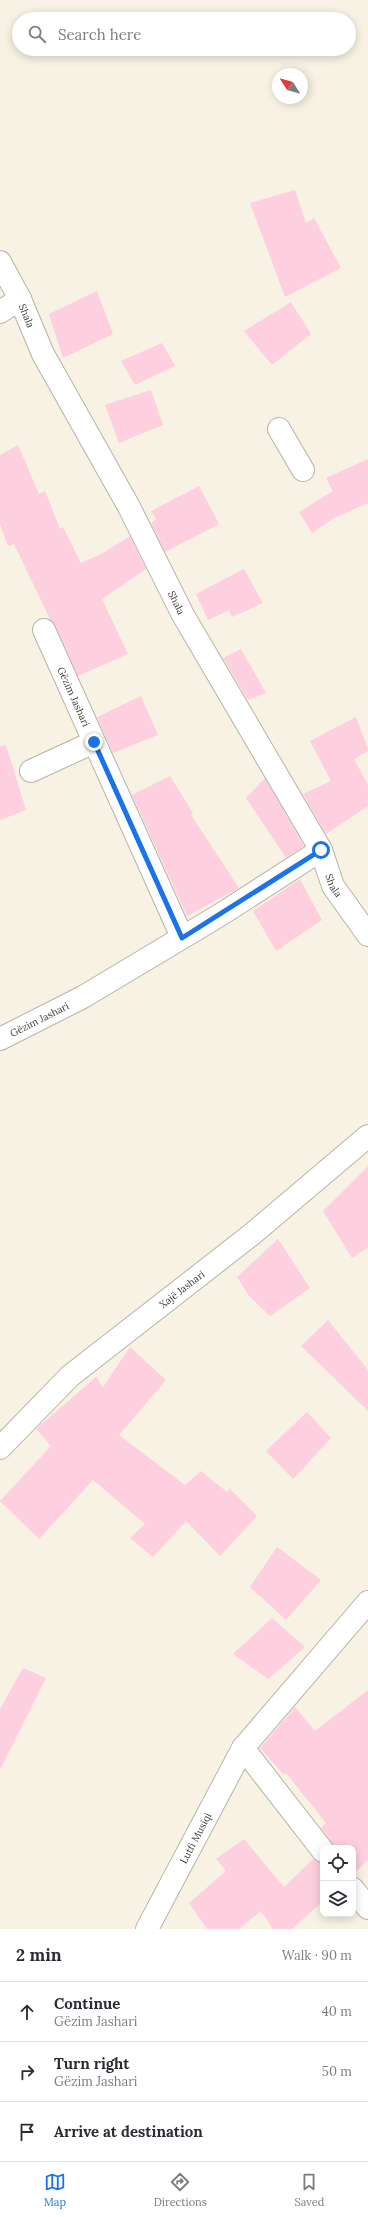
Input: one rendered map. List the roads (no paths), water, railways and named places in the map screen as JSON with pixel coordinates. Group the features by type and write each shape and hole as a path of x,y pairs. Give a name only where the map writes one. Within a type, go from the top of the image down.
{"street":[{"name":"Shala","path":"0,262 20,298 43,354 129,507 183,615 321,850 333,886 368,935"},
{"path":"0,312 20,298"},
{"path":"279,429 303,470"},
{"name":"Gëzim Jashari","path":"44,630 182,938"},
{"path":"31,771 94,742"},
{"name":"Gëzim Jashari","path":"0,1039 83,997 182,938 321,850"},
{"name":"Xajë Jashari","path":"0,1448 70,1376 251,1235 368,1136"},
{"name":"Lutfi Musiqi","path":"148,1929 243,1748 368,1602"},
{"path":"243,1748 320,1846"},
{"path":"356,1893 368,1908"}]}
